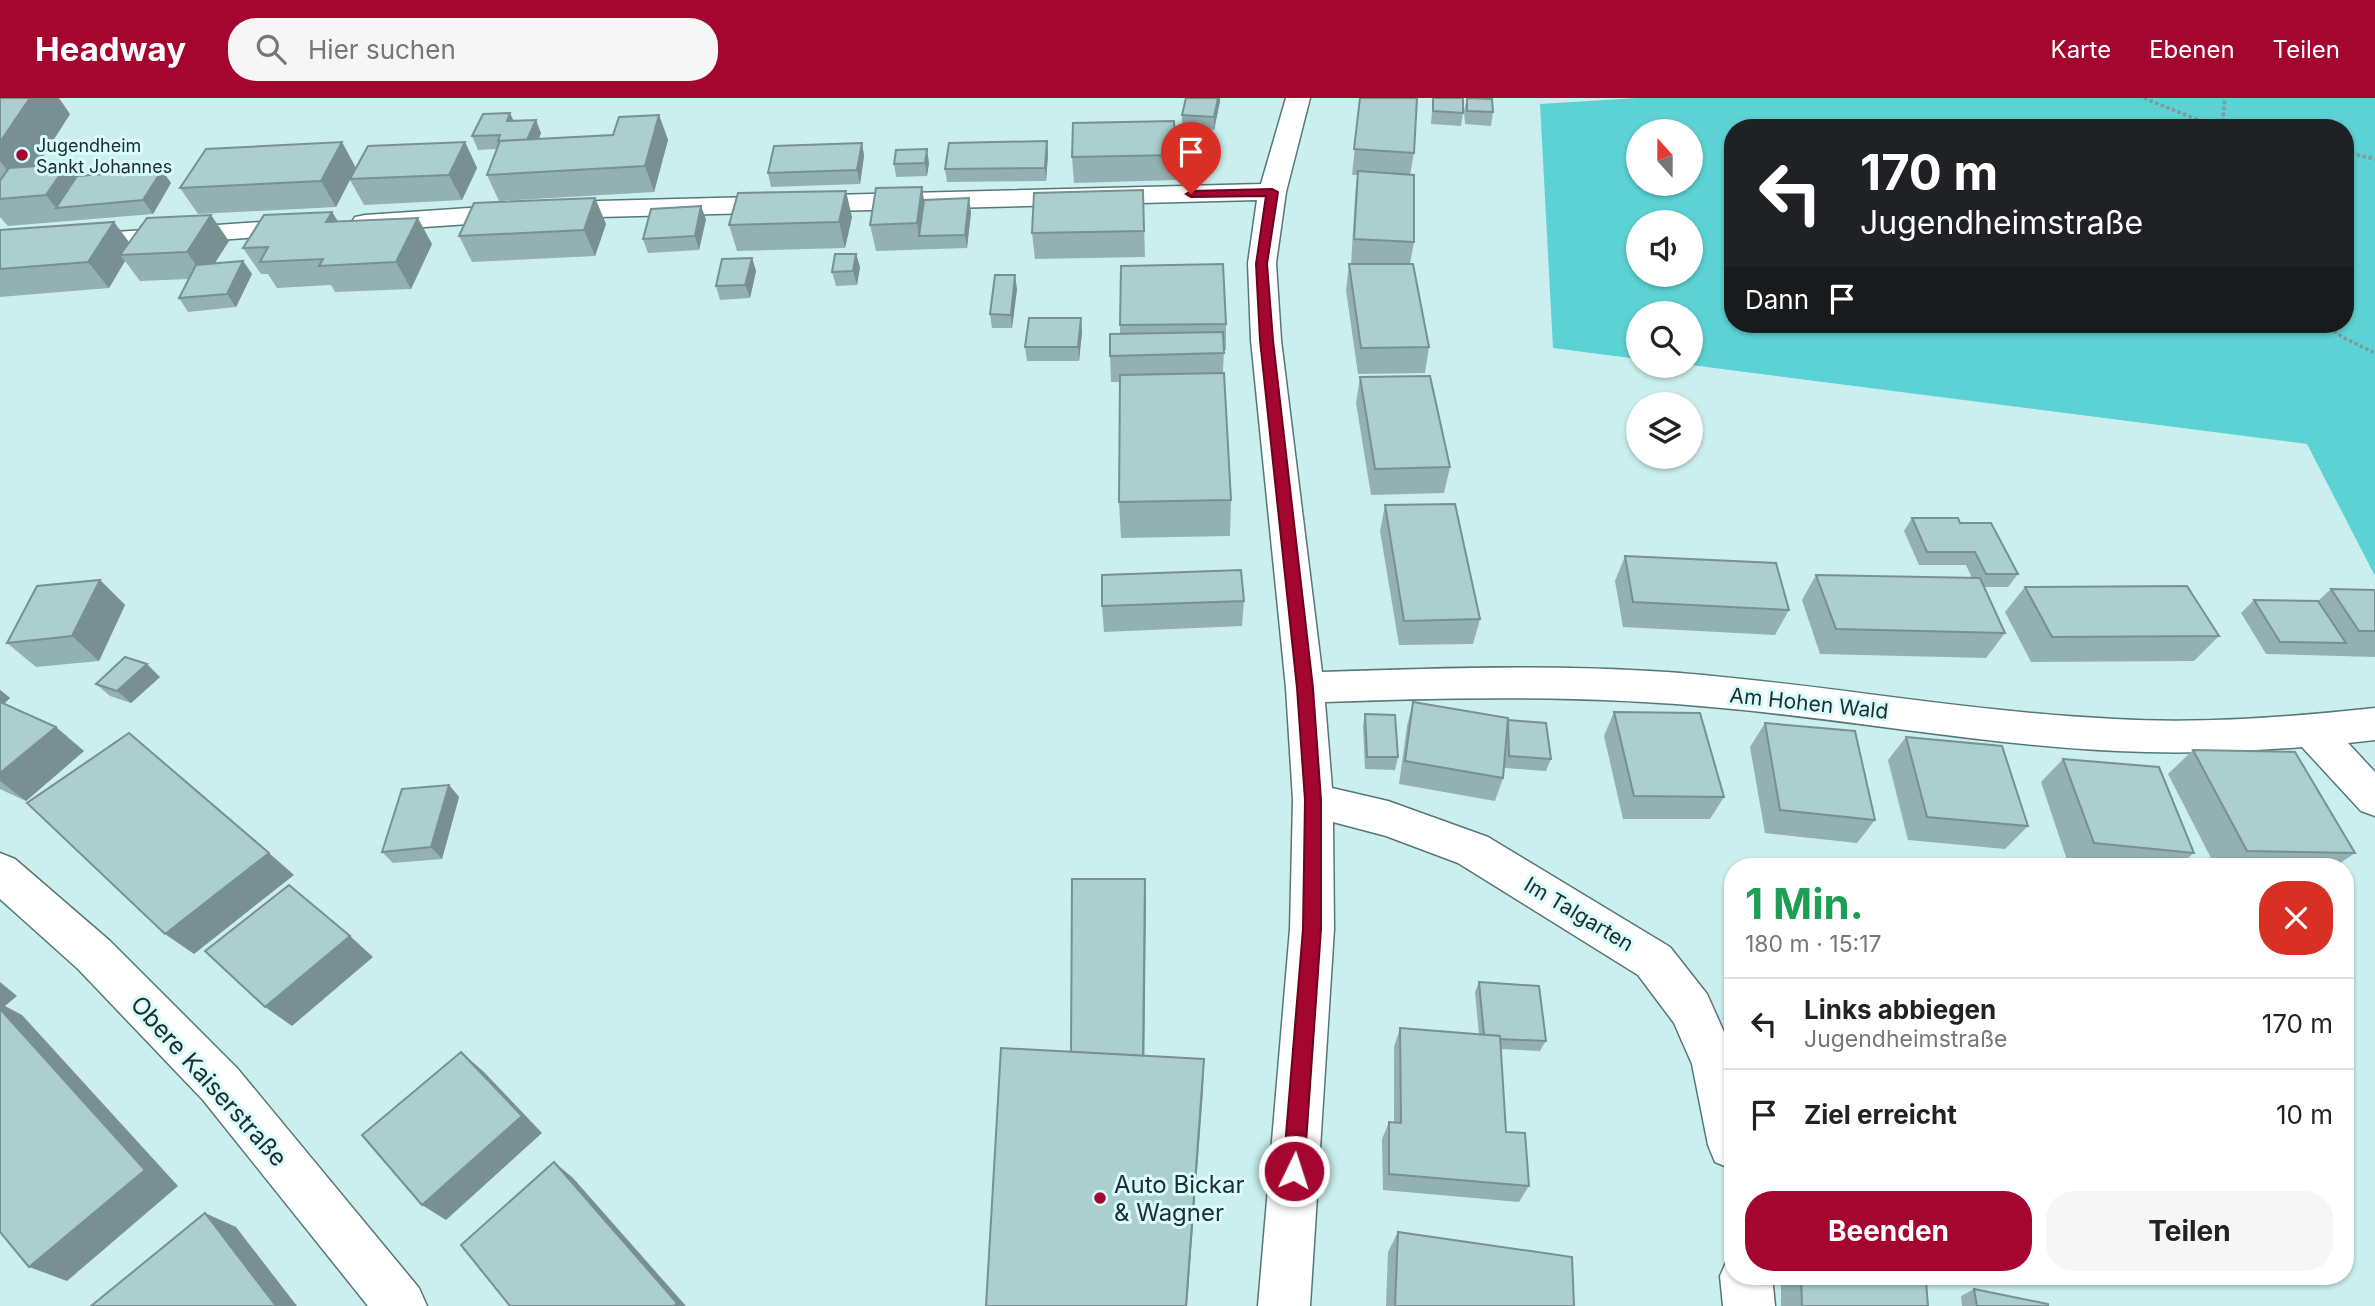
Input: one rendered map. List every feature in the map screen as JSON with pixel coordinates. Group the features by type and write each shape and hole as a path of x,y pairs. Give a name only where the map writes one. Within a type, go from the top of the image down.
{"street":[{"path":"1284,1306 1312,929 1313,800 1305,688 1266,327 1262,264 1272,192 1298,98"},
{"path":"0,248 559,209 1272,192"},
{"name":"Am Hohen Wald","path":"1305,688 1435,683 1608,684 1781,699 2079,734 2222,738 2375,724"},
{"path":"2312,731 2375,799"},
{"name":"Im Talgarten","path":"1313,800 1388,820 1473,850 1654,961 1691,1009 1715,1064 1724,1107"},
{"name":"Obere Kaiserstraße","path":"0,872 94,955 219,1084 401,1306"},
{"path":"1747,1285 1749,1306"}],"path":[{"path":"2144,98 2197,119"},
{"path":"2222,119 2225,98"},
{"path":"2354,154 2375,159"},
{"path":"2336,333 2375,353"}],"shaded area":[{"path":"1637,98 2375,98 2375,576 2307,444 1703,367 1703,301 1626,301 1626,357 1553,348 1540,104"}],"building":[{"path":"0,98 30,98 0,142"},
{"path":"1186,98 1218,98 1214,117 1182,115"},
{"path":"1360,98 1417,98 1414,153 1354,149"},
{"path":"1433,98 1463,98 1463,113 1433,111"},
{"path":"1467,98 1492,99 1493,112 1467,111"},
{"path":"510,113 507,121 536,120 527,140 498,141 500,135 472,136 483,114"},
{"path":"659,115 645,166 487,175 500,141 613,135 619,117"},
{"path":"1174,121 1176,155 1072,157 1073,123"},
{"path":"1047,141 1045,168 945,169 949,143"},
{"path":"342,142 321,181 180,188 206,149"},
{"path":"465,142 449,175 350,179 368,146"},
{"path":"862,143 857,170 768,173 774,146"},
{"path":"927,149 925,163 894,164 896,150"},
{"path":"67,164 46,195 0,199 0,181 9,168"},
{"path":"162,170 143,200 56,208 77,176"},
{"path":"1358,171 1414,175 1414,242 1354,239"},
{"path":"922,187 917,223 870,225 876,188"},
{"path":"1143,190 1144,231 1032,233 1034,193"},
{"path":"846,191 839,222 729,225 738,193"},
{"path":"595,198 584,230 459,236 474,203"},
{"path":"969,198 965,235 919,236 924,200"},
{"path":"701,206 695,236 643,239 651,209"},
{"path":"332,212 326,222 418,218 396,262 319,266 323,259 260,262 268,247 243,248 264,215"},
{"path":"211,215 187,252 120,255 147,218"},
{"path":"114,222 88,262 0,269 0,230"},
{"path":"835,254 856,254 853,271 832,272"},
{"path":"752,258 745,285 716,286 722,259"},
{"path":"243,261 227,294 179,298 196,265"},
{"path":"1223,264 1226,324 1120,325 1121,266"},
{"path":"1349,264 1413,264 1429,347 1361,348"},
{"path":"995,275 1015,275 1011,315 990,314"},
{"path":"1029,318 1081,318 1078,347 1025,347"},
{"path":"1223,332 1224,353 1110,356 1110,334"},
{"path":"1224,373 1231,500 1119,502 1120,375"},
{"path":"1430,376 1450,467 1375,469 1360,377"},
{"path":"1455,504 1480,619 1404,621 1385,505"},
{"path":"1912,518 1958,518 1960,523 1991,523 2018,574 1986,574 1975,552 1927,552"},
{"path":"1625,556 1776,563 1789,610 1633,602"},
{"path":"1241,570 1244,601 1102,606 1102,575"},
{"path":"1816,575 1980,578 2005,633 1836,629"},
{"path":"100,580 72,636 7,643 37,586"},
{"path":"2187,586 2219,636 2052,637 2025,587"},
{"path":"2331,589 2375,590 2375,631 2359,631"},
{"path":"2254,600 2318,601 2346,643 2280,642"},
{"path":"125,657 147,664 117,691 96,684"},
{"path":"0,702 56,727 0,773"},
{"path":"1413,702 1508,718 1503,778 1405,761"},
{"path":"1614,712 1700,713 1724,797 1634,796"},
{"path":"1365,714 1395,715 1398,757 1367,757"},
{"path":"1508,720 1546,723 1551,759 1509,756"},
{"path":"1765,723 1855,731 1875,820 1780,810"},
{"path":"129,733 269,853 165,934 27,803"},
{"path":"1906,737 2002,746 2028,826 1927,817"},
{"path":"2193,750 2295,752 2355,853 2247,851"},
{"path":"2063,759 2159,767 2194,853 2094,843"},
{"path":"449,785 431,847 382,852 402,789"},
{"path":"1072,879 1145,879 1143,1056 1071,1052"},
{"path":"289,885 350,936 265,1007 205,951"},
{"path":"1479,982 1539,986 1546,1041 1500,1039 1500,1036 1484,1035"},
{"path":"0,1009 145,1170 29,1267 0,1232"},
{"path":"1400,1028 1500,1036 1506,1132 1525,1133 1529,1186 1389,1174 1389,1122 1401,1123"},
{"name":"Auto Bickar & Wagner","path":"1001,1048 1204,1059 1186,1306 986,1306"},
{"path":"461,1052 522,1116 422,1205 362,1135"},
{"path":"554,1162 677,1303 674,1306 510,1306 461,1245"},
{"path":"205,1213 276,1306 91,1306"},
{"path":"1398,1232 1572,1257 1574,1306 1395,1306"},
{"path":"1801,1285 1926,1285 1928,1306 1802,1306"},
{"path":"1974,1289 2048,1304 2048,1306 1977,1306"}],"place":[{"name":"Jugendheim Sankt Johannes","path":"22,155"},
{"name":"Auto Bickar & Wagner","path":"1100,1198"}],"route":[{"path":"1191,194 1272,192 1262,264 1266,340 1305,688 1313,800 1312,929 1294,1171"}]}
